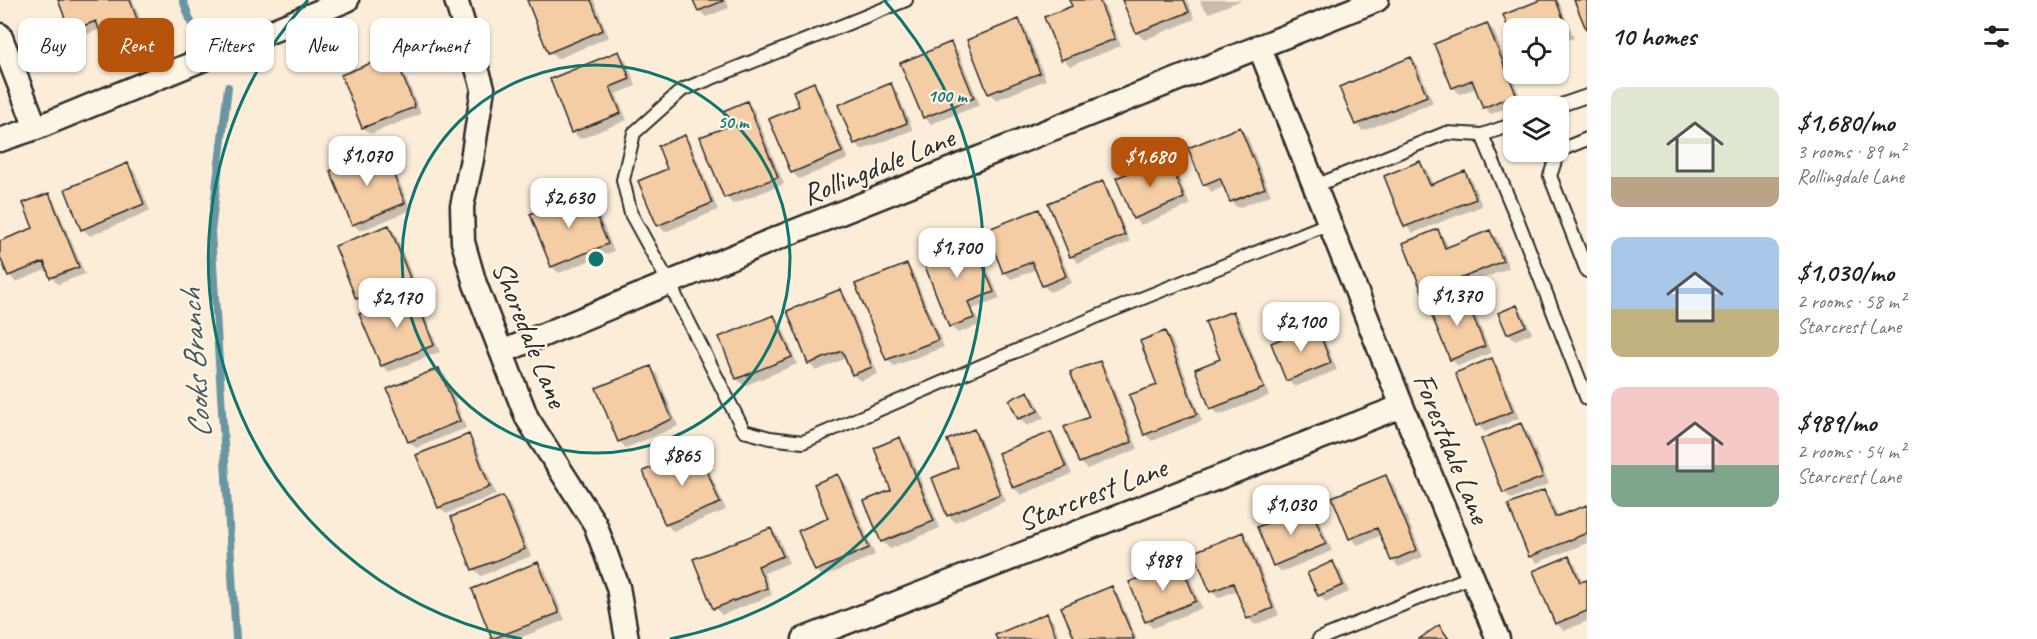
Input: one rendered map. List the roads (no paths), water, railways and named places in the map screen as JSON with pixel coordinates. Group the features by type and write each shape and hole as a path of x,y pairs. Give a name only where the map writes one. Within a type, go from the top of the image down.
{"street":[{"path":"0,140 36,128 347,0"},
{"name":"Shoredale Lane","path":"456,0 483,88 462,206 463,242 475,284 527,418 595,524 618,587 627,639"},
{"name":"Rollingdale Lane","path":"502,352 1377,0"},
{"path":"0,36 36,128"},
{"name":"Forestdale Lane","path":"1259,46 1402,406 1498,639"},
{"name":"Starcrest Lane","path":"804,639 1402,406"}],"lane":[{"path":"906,0 682,90 634,133 624,180 631,214 669,283 744,431 770,438 803,442 1103,314 1330,223"},
{"path":"1569,102 1587,96"},
{"path":"1315,186 1446,133 1482,135 1503,128"},
{"path":"1482,135 1587,399"},
{"path":"1569,146 1587,139"},
{"path":"1554,162 1550,176 1587,271"},
{"path":"1319,639 1472,576"}],"waterway":[{"name":"Cooks Branch","path":"183,0 189,18"},
{"name":"Cooks Branch","path":"228,87 211,232 236,639"}]}
